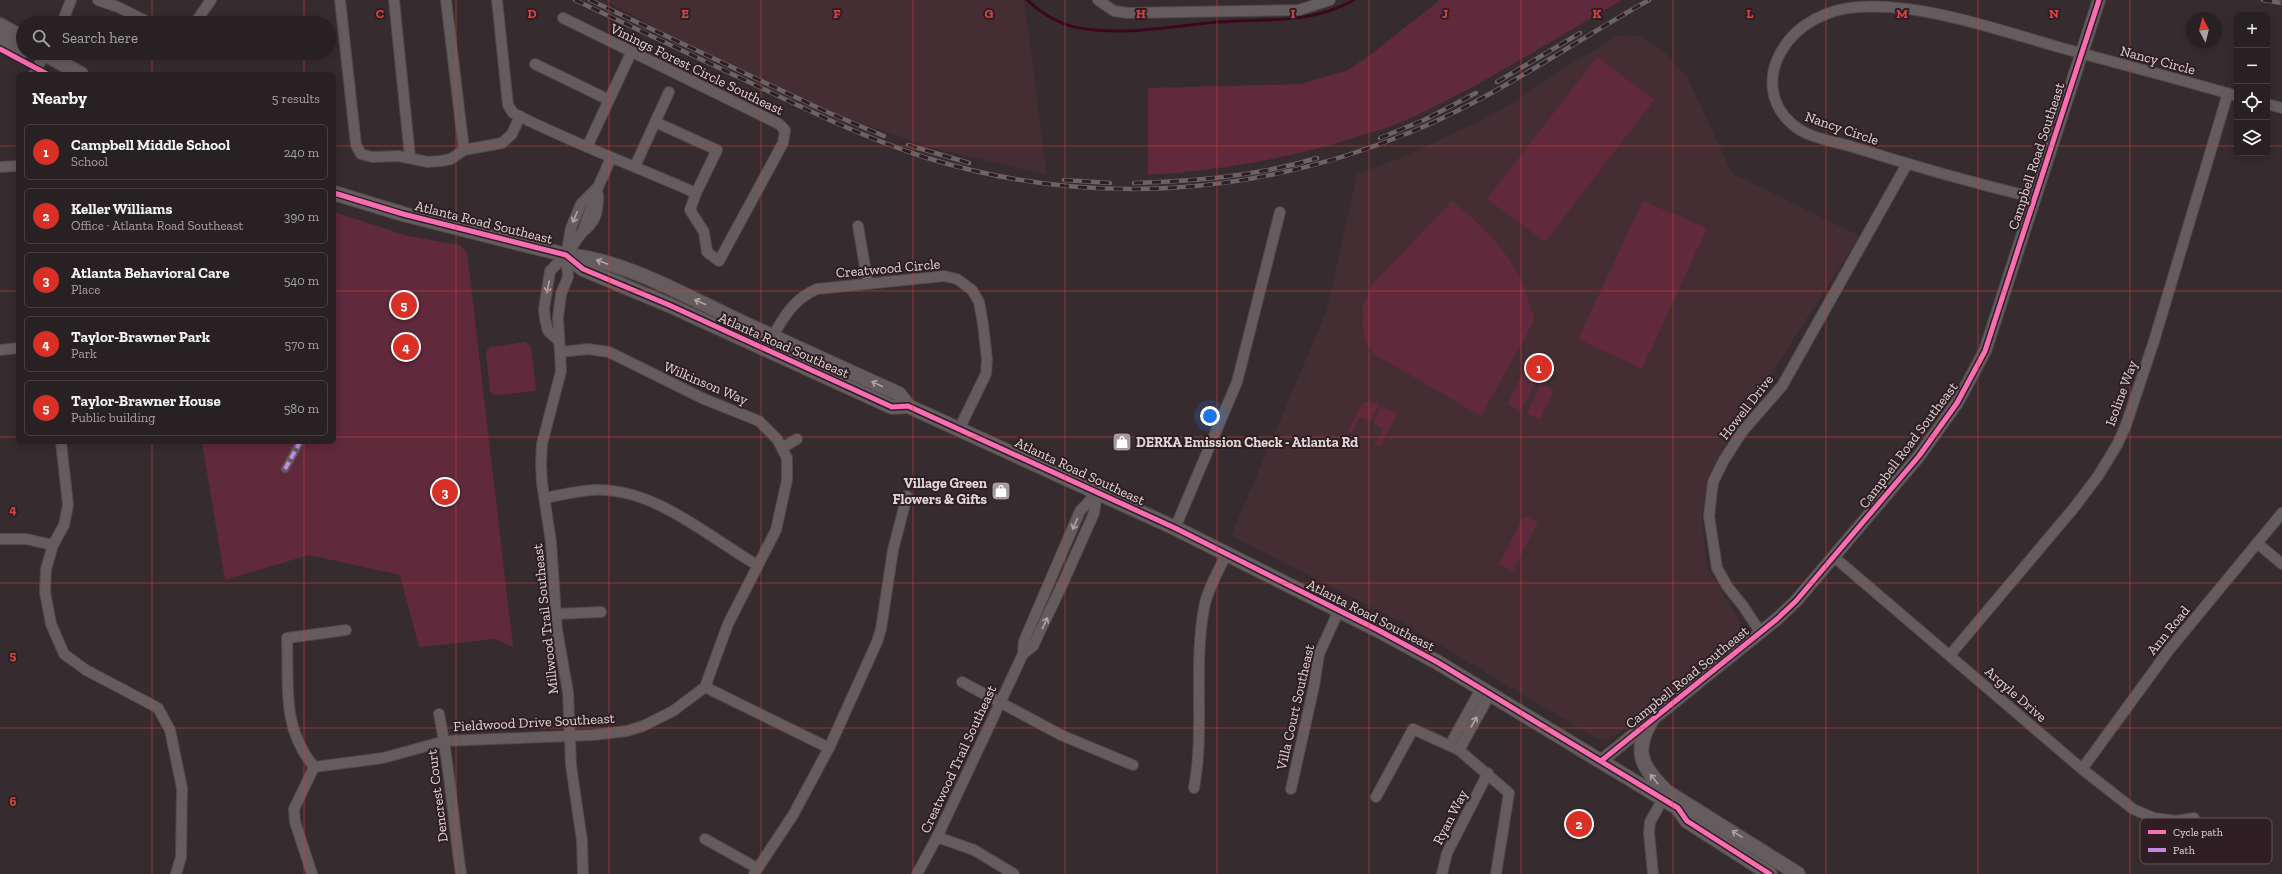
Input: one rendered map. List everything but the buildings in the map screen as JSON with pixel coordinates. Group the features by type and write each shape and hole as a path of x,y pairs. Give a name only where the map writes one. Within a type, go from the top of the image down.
{"main road":[{"path":"0,25 16,34"},
{"path":"0,39 16,47"},
{"path":"55,60 77,72"},
{"name":"Atlanta Road Southeast","path":"336,194 403,214 566,255 589,257 629,271 899,394 908,406"},
{"name":"Atlanta Road Southeast","path":"566,255 583,270 669,305 892,407 908,406 1175,528 1226,555 1339,610 1408,646 1601,761 1663,800 1678,808 1696,810 1798,874"},
{"path":"1652,721 1642,736 1641,748 1644,763 1653,779 1667,792 1696,810"},
{"name":"Atlanta Road Southeast","path":"1678,808 1687,821 1770,874"}],"street":[{"path":"65,16 71,0"},
{"path":"98,0 118,7 136,16"},
{"path":"200,16 211,0"},
{"path":"340,0 358,150 372,157 410,157 434,162 451,159 464,150 502,142 512,134 520,116"},
{"path":"394,0 410,157"},
{"path":"446,0 464,150"},
{"path":"498,0 508,104 513,113 611,158 635,166 696,193"},
{"path":"1098,0 1114,11 1135,13 1299,10 1330,0"},
{"name":"Campbell Road Southeast","path":"1601,761 1761,633 1796,601 1919,456 1957,403 1970,383 1985,351 2099,1"},
{"name":"Nancy Circle","path":"2035,198 1907,164 1803,132 1794,126 1779,110 1772,90 1773,71 1782,50 1797,31 1813,20 1844,8 1879,6 1950,16 2232,95"},
{"name":"Vinings Forest Circle Southeast","path":"564,18 631,53 779,124 785,130 783,143 719,260 707,252 704,232 690,210 696,193 717,150 655,122"},
{"path":"587,147 631,53"},
{"path":"35,72 39,60"},
{"path":"535,64 609,100"},
{"path":"635,166 669,92"},
{"name":"Isoline Way","path":"1950,655 2073,509 2098,476 2117,446 2137,396 2232,95"},
{"path":"2270,105 2282,108"},
{"path":"566,255 583,231 598,187 611,158"},
{"name":"Howell Drive","path":"1761,633 1727,586 1717,568 1709,516 1713,482 1724,460 1742,432 1782,386 1907,164"},
{"path":"0,167 16,166"},
{"path":"566,255 571,228 581,204 598,187"},
{"path":"1175,528 1237,382 1280,212"},
{"path":"858,226 868,284"},
{"name":"Millwood Trail Southeast","path":"558,340 548,331 544,309 550,271 566,255"},
{"name":"Millwood Trail Southeast","path":"566,255 568,277 559,306 558,340 561,352 562,371 542,444 542,483 545,498 556,614 568,692 571,765 582,842 583,874"},
{"name":"Creatwood Circle","path":"773,336 794,304 806,294 817,289 944,276 957,278 972,290 979,302 987,360 986,374 959,429"},
{"path":"0,350 16,348"},
{"name":"Wilkinson Way","path":"561,352 588,349 609,352 704,399 759,421 769,429 787,458 788,468 784,496 776,530 757,565"},
{"path":"782,448 798,439"},
{"path":"62,444 68,512 64,525 53,545 46,569 46,597 51,624 64,654 86,670 158,708 170,730 182,788 181,857 176,874"},
{"path":"285,469 299,444"},
{"path":"545,498 593,490 630,493 652,500 757,565 728,624 705,687 829,748"},
{"name":"Creatwood Trail Southeast","path":"917,874 937,837 1023,654 1024,641 1080,511 1097,493"},
{"path":"705,839 756,871 793,815 829,748 880,629 893,550 907,496"},
{"name":"Ann Road","path":"2082,769 2169,650 2282,513"},
{"path":"0,539 26,539 53,545"},
{"path":"2257,543 2282,564"},
{"path":"1194,788 1200,733 1200,643 1204,607 1213,581 1226,555"},
{"name":"Argyle Drive","path":"1834,557 2082,769 2133,809 2154,818"},
{"name":"Villa Court Southeast","path":"1291,789 1314,686 1319,654 1339,610"},
{"path":"556,614 601,612"},
{"path":"312,874 295,822 294,809 314,767 302,751 294,732 288,706 287,638 346,630"},
{"path":"962,682 1061,735 1133,765"},
{"name":"Fieldwood Drive Southeast","path":"314,767 383,758 445,741 627,731 643,726 674,711 705,687"},
{"path":"1455,747 1485,692"},
{"name":"Dencrest Court","path":"439,714 445,741 461,874"},
{"path":"1376,797 1413,729 1455,747 1488,773 1509,793 1496,874"},
{"name":"Ryan Way","path":"1442,874 1448,853 1488,773"},
{"path":"1653,874 1649,838 1650,822 1663,800"},
{"path":"937,837 974,850 1014,874"}],"shaded area":[{"path":"605,0 1024,0 1047,175 929,147 838,115 726,67"},
{"path":"1440,0 1622,0 1484,80 1428,110 1389,127 1333,144 1281,157 1228,167 1148,175 1148,88 1301,84 1348,70 1369,56"},
{"path":"1630,35 1640,37 1660,48 1687,77 1732,173 1860,236 1732,434 1707,480 1702,518 1707,567 1746,633 1698,673 1624,729 1614,736 1603,740 1593,736 1403,623 1231,536 1327,310 1357,174 1398,159 1479,122 1518,100 1563,69 1618,36"},
{"path":"1597,57 1654,100 1545,242 1487,199"},
{"path":"1452,201 1481,227 1505,253 1522,284 1529,301 1534,321 1481,416 1374,354 1365,341 1363,307 1371,286"},
{"path":"1643,201 1707,228 1642,369 1578,339"},
{"path":"336,213 408,236 459,245 467,252 513,647 495,639 419,647 400,575 309,555 225,580 202,444 336,444"},
{"path":"525,342 531,346 536,388 535,391 495,395 490,392 486,352 490,347"},
{"path":"1522,374 1536,381 1521,411 1508,404"},
{"path":"1541,383 1554,390 1540,420 1527,413"},
{"path":"1371,401 1379,405 1370,422 1360,417 1351,433 1348,432 1362,403"},
{"path":"1381,406 1397,414 1380,447 1375,444 1383,429 1373,423"},
{"path":"1524,516 1538,522 1513,571 1499,564"}],"waterway":[{"path":"1027,0 1038,10 1064,24 1079,28 1114,31 1149,30 1218,22 1304,17 1337,8 1354,0"}],"railway":[{"path":"575,0 816,114 902,150 985,173 1046,184 1108,189 1169,188 1231,182 1291,170 1352,154 1411,132 1473,103 1532,70 1649,0"},
{"path":"590,0 827,112 884,136"},
{"path":"2263,0 2282,3"},
{"path":"1497,82 1580,33"},
{"path":"1380,138 1424,120 1476,93"},
{"path":"908,145 969,163"},
{"path":"1134,183 1204,179 1250,173 1317,158"},
{"path":"1064,180 1110,183"}],"marked path":[{"path":"285,469 299,444"}],"cycle path":[{"path":"1601,761 1777,619 1796,601 1919,456 1957,403 1985,351 2099,0"},
{"path":"0,49 16,58"},
{"path":"21,60 43,72"},
{"path":"336,194 403,214 566,255 583,269 669,305 892,407 908,406 1175,528 1378,630 1437,662 1678,808 1687,821 1770,874"}],"place":[{"name":"Taylor-Brawner House","path":"404,305"},
{"name":"Taylor-Brawner Park","path":"406,347"},
{"name":"Campbell Middle School","path":"1539,368"},
{"name":"DERKA Emission Check - Atlanta Rd","path":"1122,442"},
{"name":"Village Green Flowers & Gifts","path":"1001,491"},
{"name":"Atlanta Behavioral Care","path":"445,492"},
{"name":"Keller Williams","path":"1579,824"}]}
